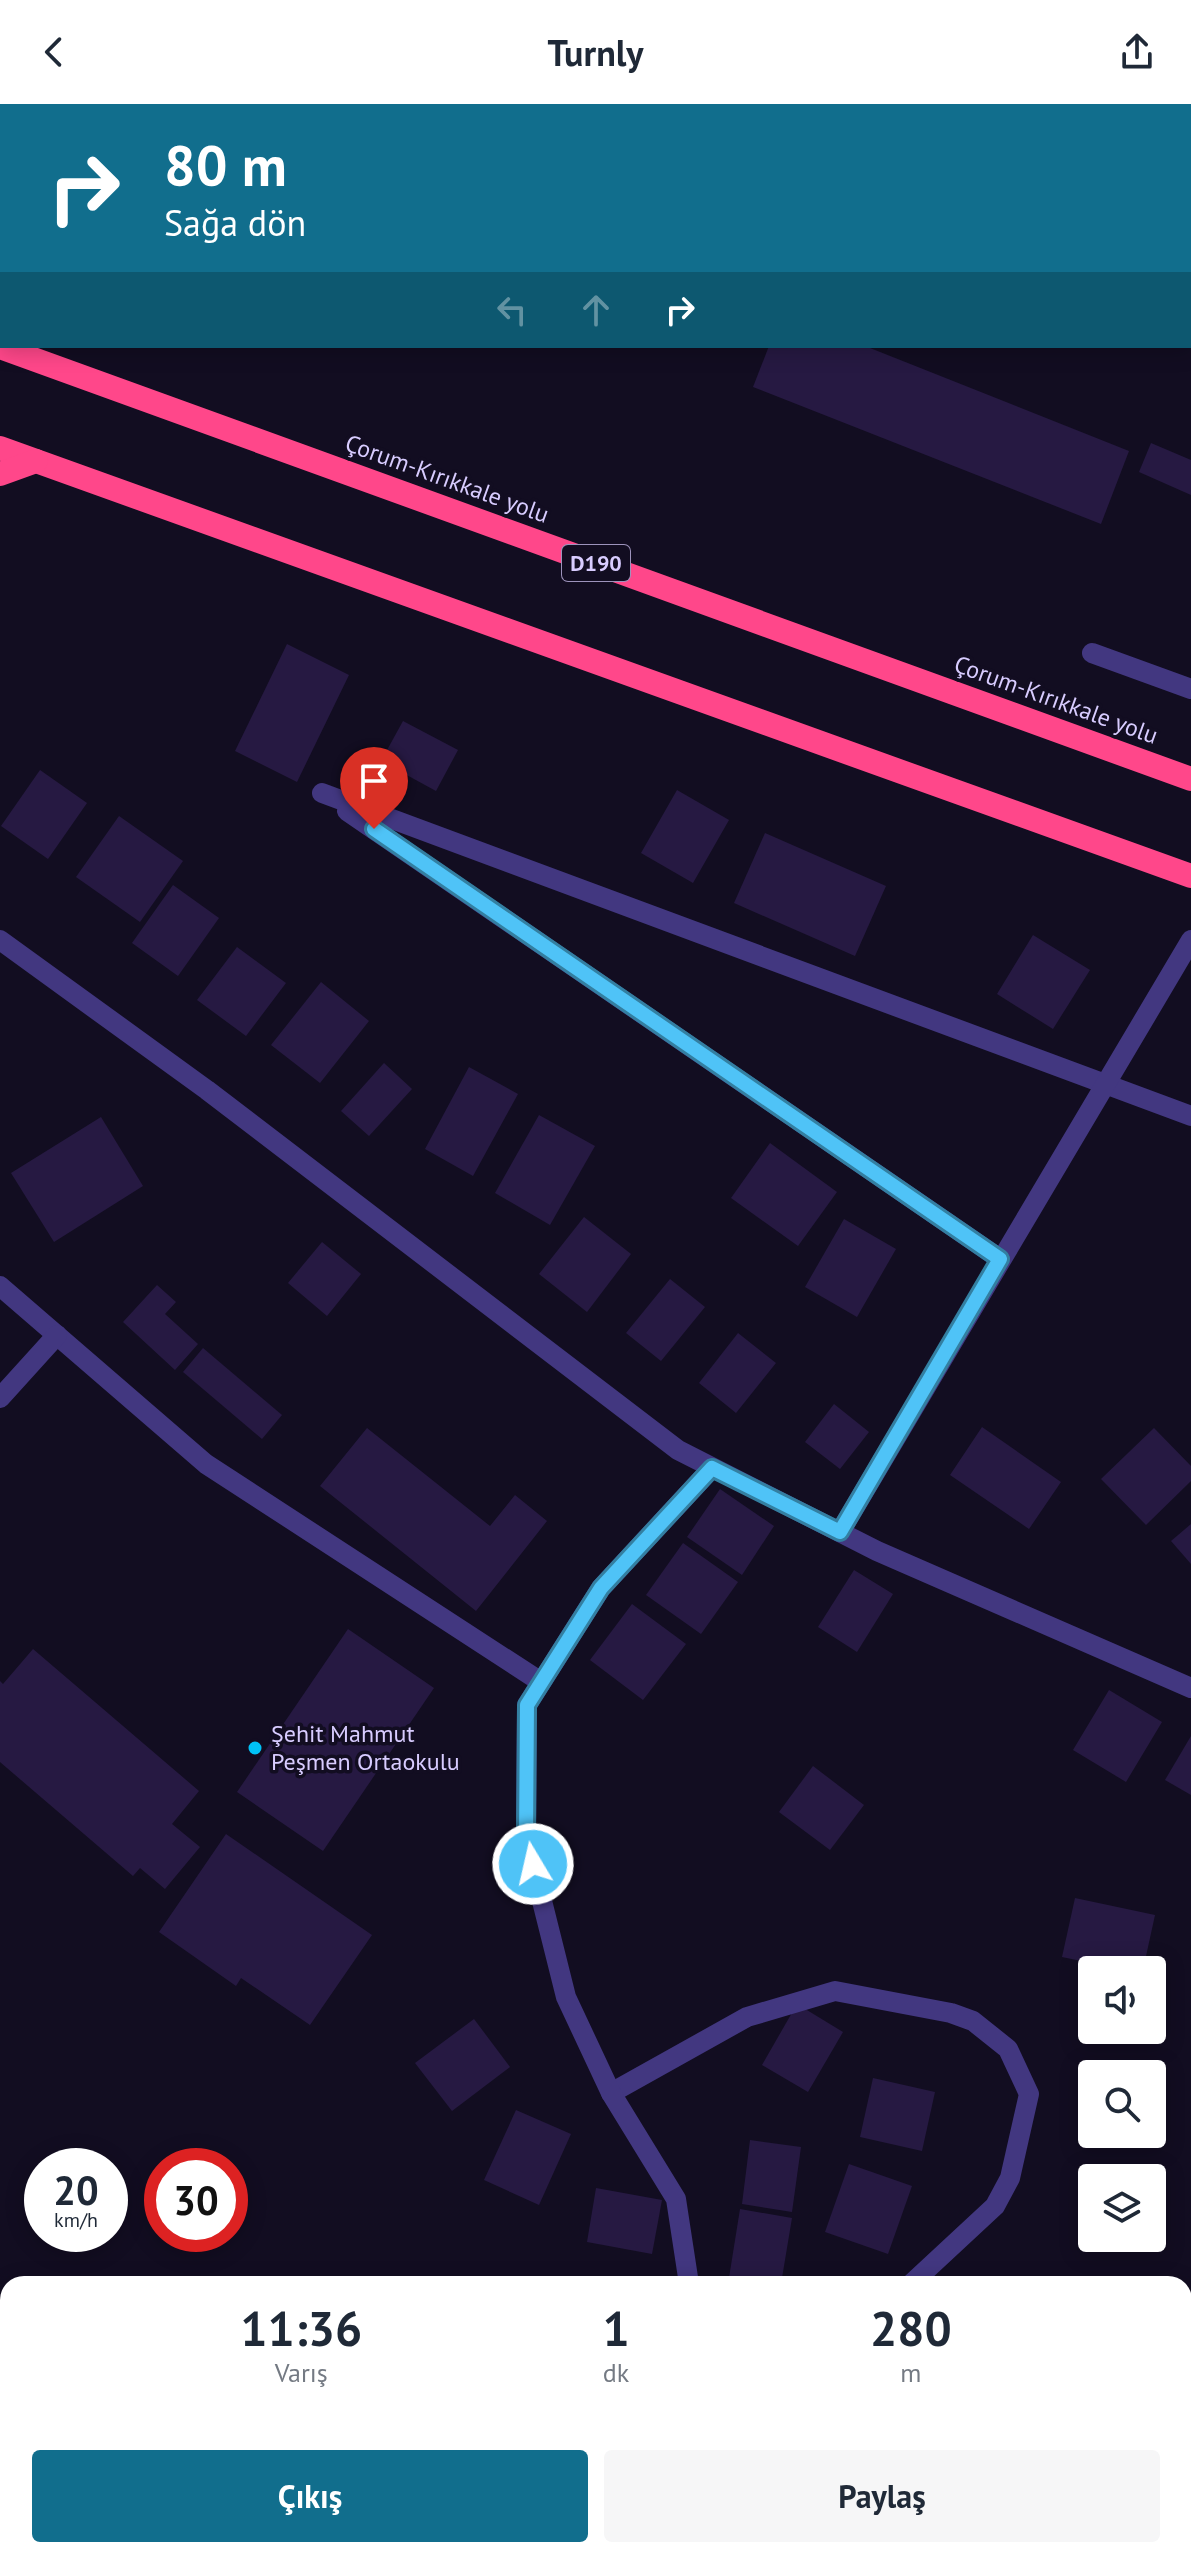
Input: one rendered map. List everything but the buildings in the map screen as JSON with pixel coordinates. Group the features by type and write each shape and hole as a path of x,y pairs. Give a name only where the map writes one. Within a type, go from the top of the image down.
{"highway":[{"name":"Çorum-Kırıkkale yolu","path":"3,348 1191,779"},
{"path":"0,448 1191,876"},
{"path":"0,474 36,461"}],"street":[{"path":"1092,653 1191,689"},
{"path":"1000,1259 322,793 1191,1116"},
{"path":"0,940 207,1090 678,1450 840,1532 1191,1688"},
{"path":"840,1532 1103,1083 1191,940"},
{"path":"0,1286 206,1464 541,1682"},
{"path":"0,1398 57,1335"},
{"path":"688,2276 676,2199 611,2093 566,1997 526,1837 527,1705 601,1588 712,1468"},
{"path":"611,2093 747,2017 835,1991 951,2013 973,2021 1008,2049 1029,2094 1010,2178 995,2206 920,2276"}],"place":[{"name":"Şehit Mahmut Peşmen Ortaokulu","path":"255,1748"}],"route":[{"path":"374,829 1000,1259 840,1532 712,1468 601,1588 527,1705 526,1837 533,1864"}]}
